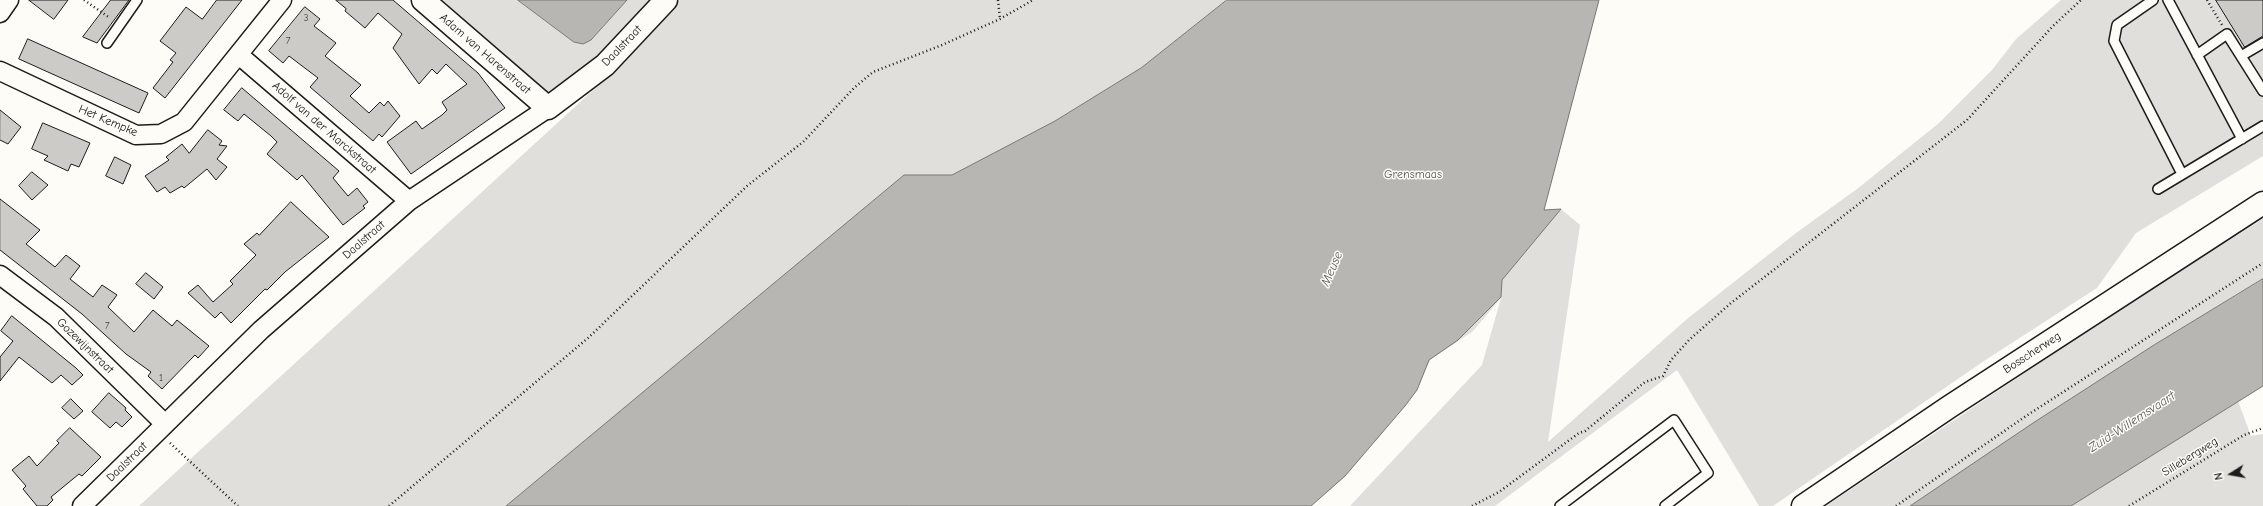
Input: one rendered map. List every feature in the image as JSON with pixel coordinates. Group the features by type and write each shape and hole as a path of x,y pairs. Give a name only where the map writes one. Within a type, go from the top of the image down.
{"street":[{"path":"0,13 9,0"},
{"name":"Het Kempke","path":"0,71 136,135 161,134 184,122 282,0"},
{"name":"Adam van Harenstraat","path":"423,0 548,108"},
{"name":"Daalstraat","path":"82,506 261,330 409,201 548,108 604,65 666,0"},
{"name":"Adolf van der Marckstraat","path":"239,55 409,201"},
{"name":"Bosscherweg","path":"1803,506 1982,386 2263,203"},
{"name":"Gozewijnstraat","path":"2,280 56,317 161,428"}],"lane":[{"path":"107,43 137,0"},
{"path":"2152,0 2117,25 2114,41 2182,174"},
{"path":"2168,0 2242,139"},
{"path":"2197,55 2227,34 2263,91"},
{"path":"2241,56 2263,43"},
{"path":"2158,189 2263,126"},
{"path":"1560,506 1674,420 1708,473 1665,506"}],"path":[{"path":"84,0 120,25"},
{"path":"998,0 1000,19"},
{"path":"389,506 588,338 742,191 803,142 854,88 873,72 942,45 1000,19 1033,0"},
{"path":"1472,506 1499,492 1579,433 1585,431 1645,382 1663,376 1667,372 1671,360 1689,340 1731,303 1967,120 2053,26 2081,0"},
{"path":"2207,0 2227,34"},
{"path":"1896,506 2026,416 2263,263"},
{"path":"161,428 238,506"},
{"name":"Sillebergweg","path":"2128,506 2244,435 2263,428"}],"green space":[{"path":"438,0 518,0 574,42 591,40 627,0 651,0 596,57 553,91 544,92"},
{"path":"680,0 1227,0 1141,68 1055,121 952,175 904,175 506,506 139,506 613,72"},
{"name":"Grensmaas","path":"1599,0 1544,210 1561,209 1580,225 1548,442 1687,319 1796,233 1857,189 1939,123 1992,70 2016,39 2061,0 2263,0 2263,156 2136,233 2097,288 1984,361 1773,506 1759,506 1677,370 1495,506 1350,506 1482,365 1501,298 1473,331 1430,360 1417,390 1376,441 1373,438 1363,450 1365,453 1346,476 1311,506 1019,506"},
{"path":"2263,219 2263,279 2154,345 2033,423 1910,506 1826,506 2120,309"},
{"path":"2238,401 2251,436 2263,434 2263,506 2071,506"}],"water":[{"path":"518,0 627,0 591,40 583,44 574,42"},
{"name":"Meuse","path":"1227,0 1599,0 1544,210 1561,209 1502,280 1501,297 1458,340 1429,360 1417,390 1405,406 1345,476 1311,506 506,506 904,175 952,175 1055,121 1141,68"},
{"name":"Zuid-Willemsvaart","path":"2263,279 2263,386 2071,506 1910,506 2033,423 2154,345"}],"building":[{"path":"29,0 68,0 54,19"},
{"path":"111,0 129,0 97,43 83,37"},
{"path":"217,0 242,0 165,98 153,88 173,62 170,60 176,53 160,41 186,7 202,19"},
{"path":"336,0 393,0 478,73 505,108 411,174 387,142 416,121 422,129 442,115 447,110 442,102 467,84 446,64 437,74 432,69 419,84 393,48 402,34 378,13 365,28 345,11 346,9"},
{"path":"2216,0 2263,0 2263,36 2245,47"},
{"path":"305,7 320,19 314,26 336,43 325,56 361,85 350,96 369,113 380,102 384,106 388,101 400,116 382,137 379,134 373,141 310,87 318,78 289,56 283,63 269,51"},
{"path":"28,39 148,93 139,113 19,59"},
{"path":"242,88 339,171 333,178 348,196 357,188 368,202 363,206 365,208 343,225 302,175 297,180 267,154 277,142 244,114 238,121 224,110"},
{"path":"0,110 21,127 8,144 0,140"},
{"path":"43,123 90,143 79,167 71,164 68,171 44,160 48,156 32,149"},
{"path":"208,130 222,141 219,145 227,146 217,159 227,167 216,180 207,169 184,188 182,186 170,193 165,187 157,192 145,176 169,160 166,157 182,144 189,153"},
{"path":"115,157 131,165 123,184 106,176"},
{"path":"32,172 48,185 32,200 19,186"},
{"path":"0,199 40,230 26,244 55,267 66,255 80,266 70,279 93,297 102,285 117,295 108,307 134,332 153,310 172,326 177,320 209,346 198,358 195,355 162,389 148,376 151,372 126,354 82,314 0,250"},
{"path":"291,202 329,237 285,272 267,290 265,289 231,323 221,312 215,318 188,293 198,285 213,302 233,284 230,281 256,255 244,244 257,233 259,235"},
{"path":"146,273 163,287 154,299 136,284"},
{"path":"12,316 83,375 72,385 61,375 52,383 19,357 0,381 0,357 13,341 1,331"},
{"path":"109,393 126,408 125,410 132,417 122,427 116,422 110,428 92,412"},
{"path":"71,399 83,411 74,419 62,408"},
{"path":"70,428 101,457 82,476 79,474 51,497 53,500 47,506 37,506 23,489 26,486 12,470 29,456 37,466 59,443 57,441"}]}
